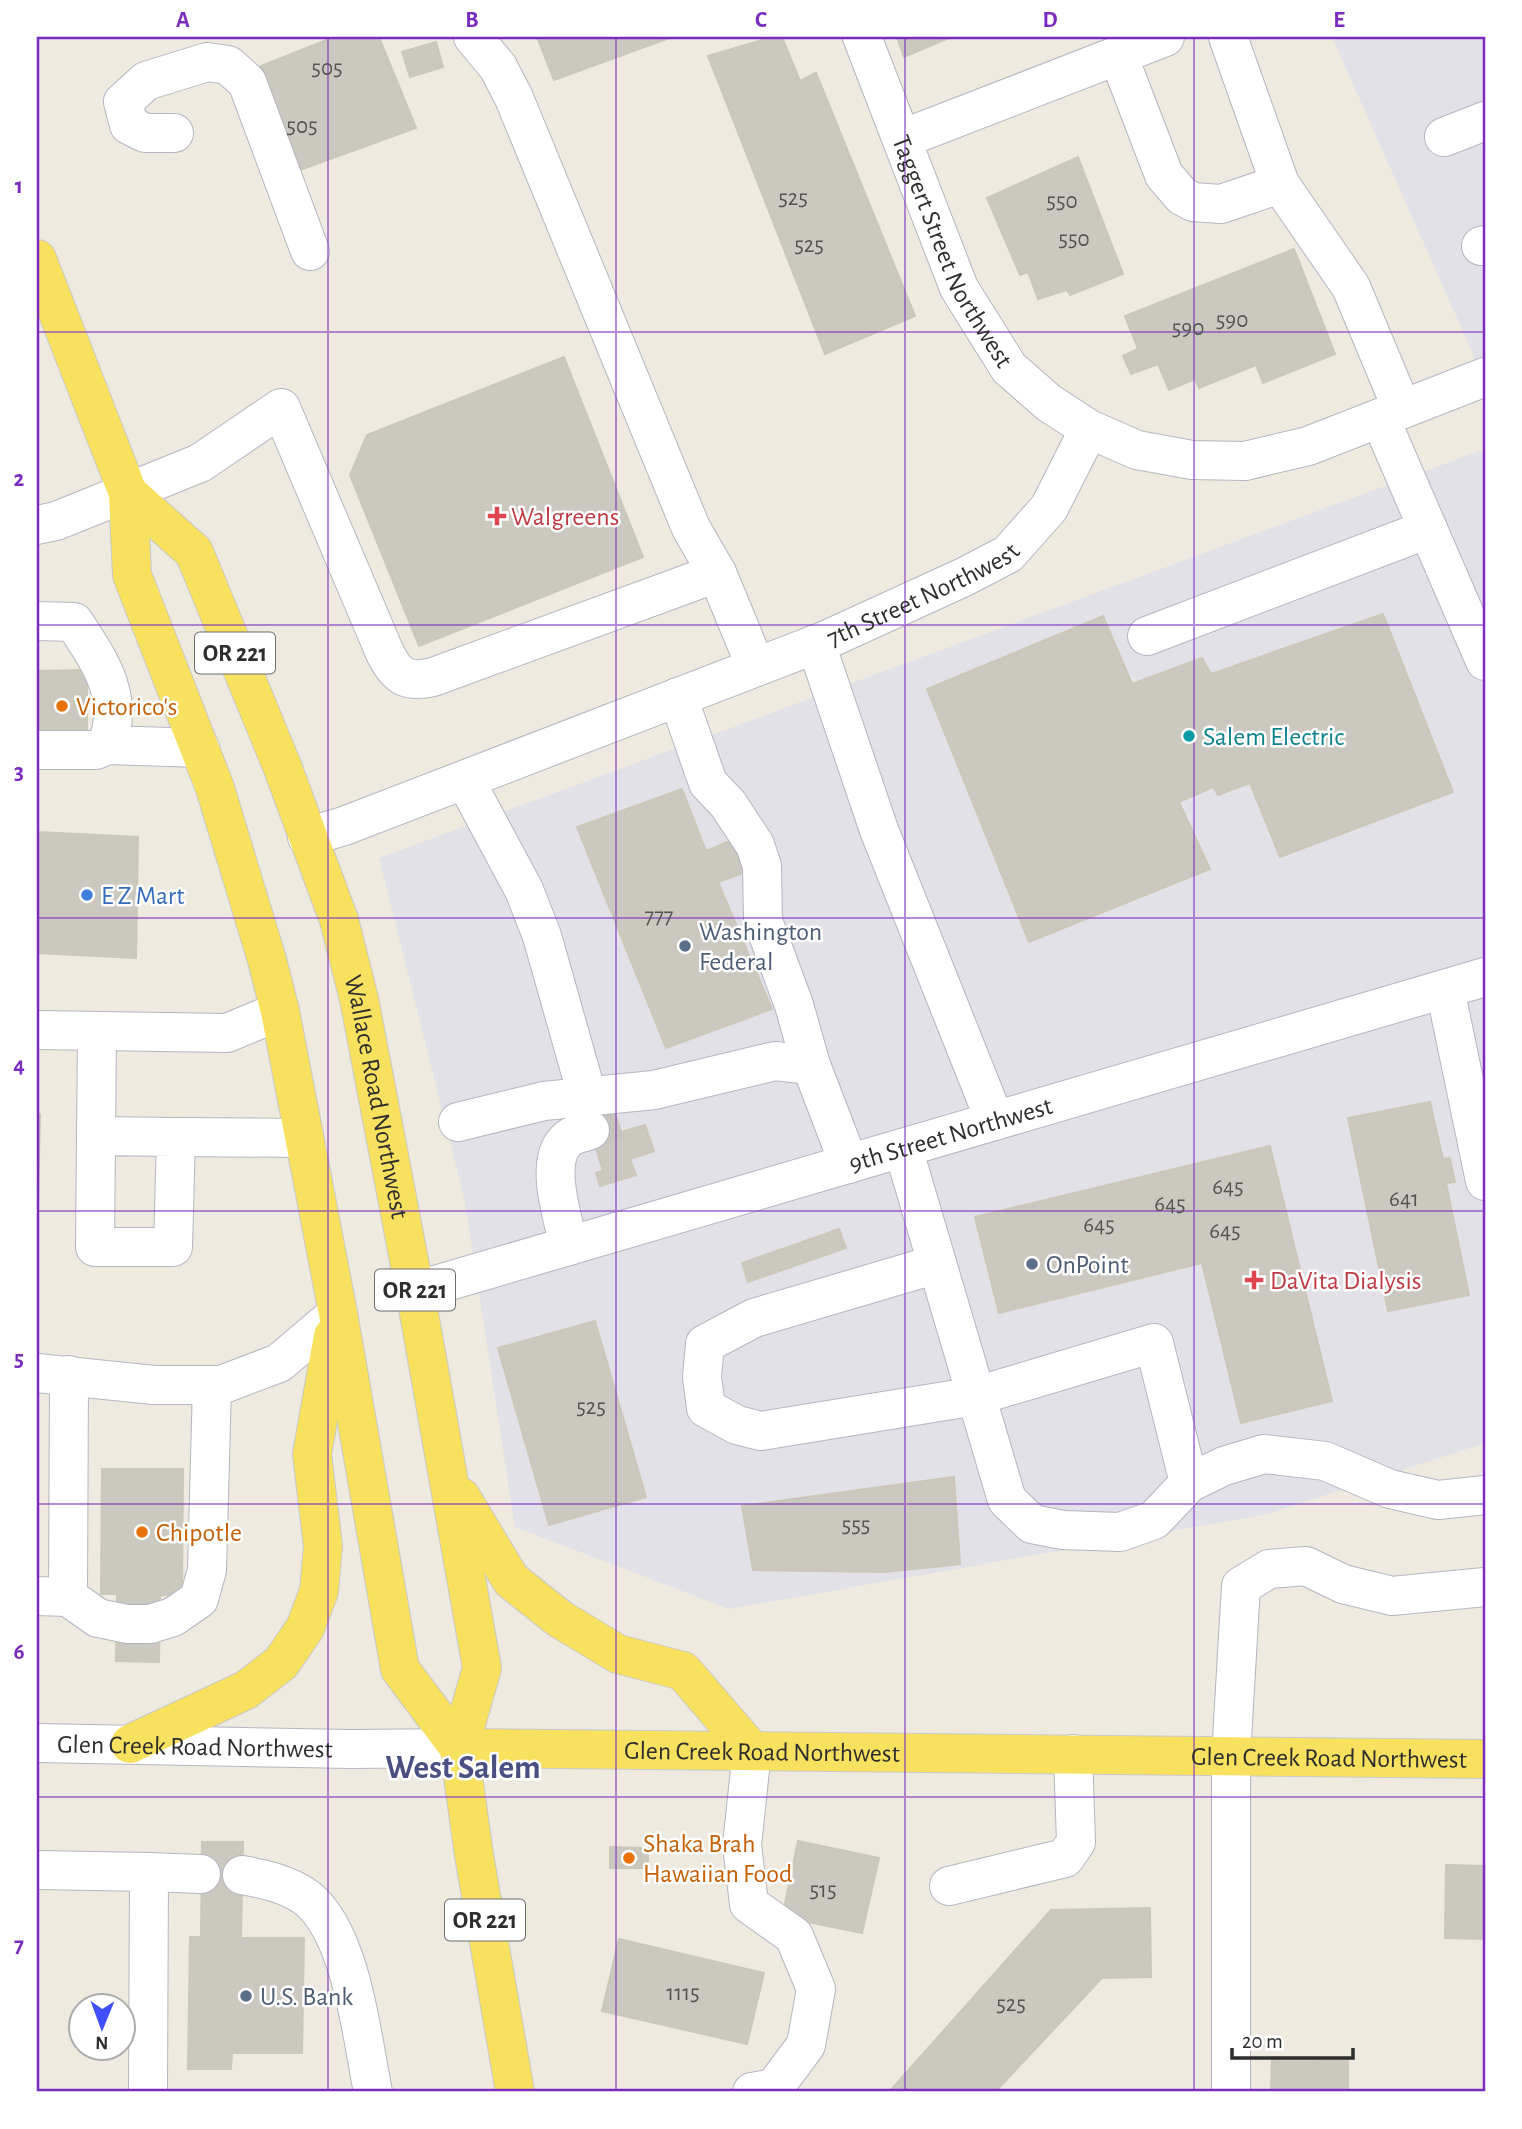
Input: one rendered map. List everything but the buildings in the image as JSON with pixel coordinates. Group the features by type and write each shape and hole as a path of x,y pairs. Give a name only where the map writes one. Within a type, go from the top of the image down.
{"main road":[{"name":"Wallace Road Northwest","path":"37,260 128,493 132,575 215,788 256,920 280,1011 338,1313 400,1669 459,1748"},
{"name":"Wallace Road Northwest","path":"128,493 194,552 282,766 339,920 359,999 415,1291 482,1668 459,1748 474,1855 515,2092"},
{"path":"130,1744 246,1690 281,1664 305,1628 319,1591 323,1546 312,1454 338,1313"},
{"path":"448,1473 511,1580 560,1619 618,1654 683,1671 752,1751"},
{"name":"Glen Creek Road Northwest","path":"459,1748 1485,1759"}],"street":[{"path":"473,37 498,67 514,98 691,528 717,573 756,667"},
{"name":"Taggert Street Northwest","path":"862,37 959,288 1009,368 1049,403 1089,429"},
{"path":"902,139 1165,37"},
{"path":"1228,37 1280,184 1351,287 1427,529 1485,661"},
{"path":"1118,55 1164,175 1182,196 1193,202 1221,204 1280,184"},
{"path":"174,133 145,134 129,125 124,102 146,81 207,62 228,65 247,82 310,251"},
{"path":"1444,137 1485,121"},
{"path":"1089,429 1137,450 1192,460 1245,461 1308,446 1485,377"},
{"path":"37,525 56,521 200,463 281,408 393,670 416,681 717,573"},
{"name":"7th Street Northwest","path":"307,837 344,826 816,644 964,577 1008,554 1049,508 1089,429"},
{"path":"1147,636 1427,529"},
{"path":"55,622 97,656 113,691 114,726 107,745"},
{"path":"816,644 879,830 995,1121"},
{"path":"678,697 708,783 728,804 755,845 762,866 763,921 794,1005 811,1065 849,1164"},
{"path":"37,750 96,750 107,745 200,748"},
{"path":"465,780 524,890 542,936 598,1115"},
{"name":"9th Street Northwest","path":"415,1291 1485,977"},
{"path":"1445,989 1485,1181"},
{"path":"37,1030 227,1033 280,1011"},
{"path":"97,1031 95,1247 173,1247 176,1137"},
{"path":"569,1246 554,1177 559,1149 598,1115 787,1074 811,1065"},
{"path":"458,1122 544,1101 598,1115"},
{"path":"96,1136 304,1138"},
{"path":"903,1148 1007,1500 1032,1524 1063,1530 1120,1532 1154,1520 1189,1483 1224,1466 1264,1454 1325,1461 1390,1489 1438,1500 1485,1495"},
{"path":"937,1264 754,1318 705,1344 702,1377 706,1408 737,1425 761,1431 976,1396 1154,1343 1189,1483"},
{"path":"212,1385 207,1570 199,1599 173,1617 150,1625 98,1618 52,1596 53,1374 154,1385 212,1385 221,1385 279,1363 338,1313"},
{"path":"1231,2092 1231,1756 1241,1586 1269,1569 1306,1566 1343,1584 1392,1596 1485,1587"},
{"name":"Glen Creek Road Northwest","path":"37,1743 351,1749 459,1748"},
{"path":"752,1751 742,1844 749,1904 794,1936 816,1989 806,2045 774,2088 752,2092"},
{"path":"949,1886 1065,1858 1076,1842 1073,1754"},
{"path":"37,1870 201,1874"},
{"path":"148,2092 149,1872"},
{"path":"242,1875 274,1881 307,1898 332,1928 352,1983 373,2092"}],"shaded area":[{"path":"1332,37 1485,37 1485,381"},
{"path":"1485,449 1485,1443 1268,1514 729,1609 515,1527 465,1202 379,858"}],"tunnel":[{"path":"590,1130 617,1120"}],"place":[{"name":"Walgreens","path":"497,516"},
{"name":"Victorico's","path":"62,706"},
{"name":"Salem Electric","path":"1189,736"},
{"name":"E Z Mart","path":"87,895"},
{"name":"Washington Federal","path":"685,946"},
{"name":"OnPoint","path":"1032,1264"},
{"name":"DaVita Dialysis","path":"1254,1280"},
{"name":"Chipotle","path":"142,1532"},
{"name":"Shaka Brah Hawaiian Food","path":"629,1858"},
{"name":"U.S. Bank","path":"246,1996"}],"district":[{"name":"West Salem","path":"463,1766"}]}
